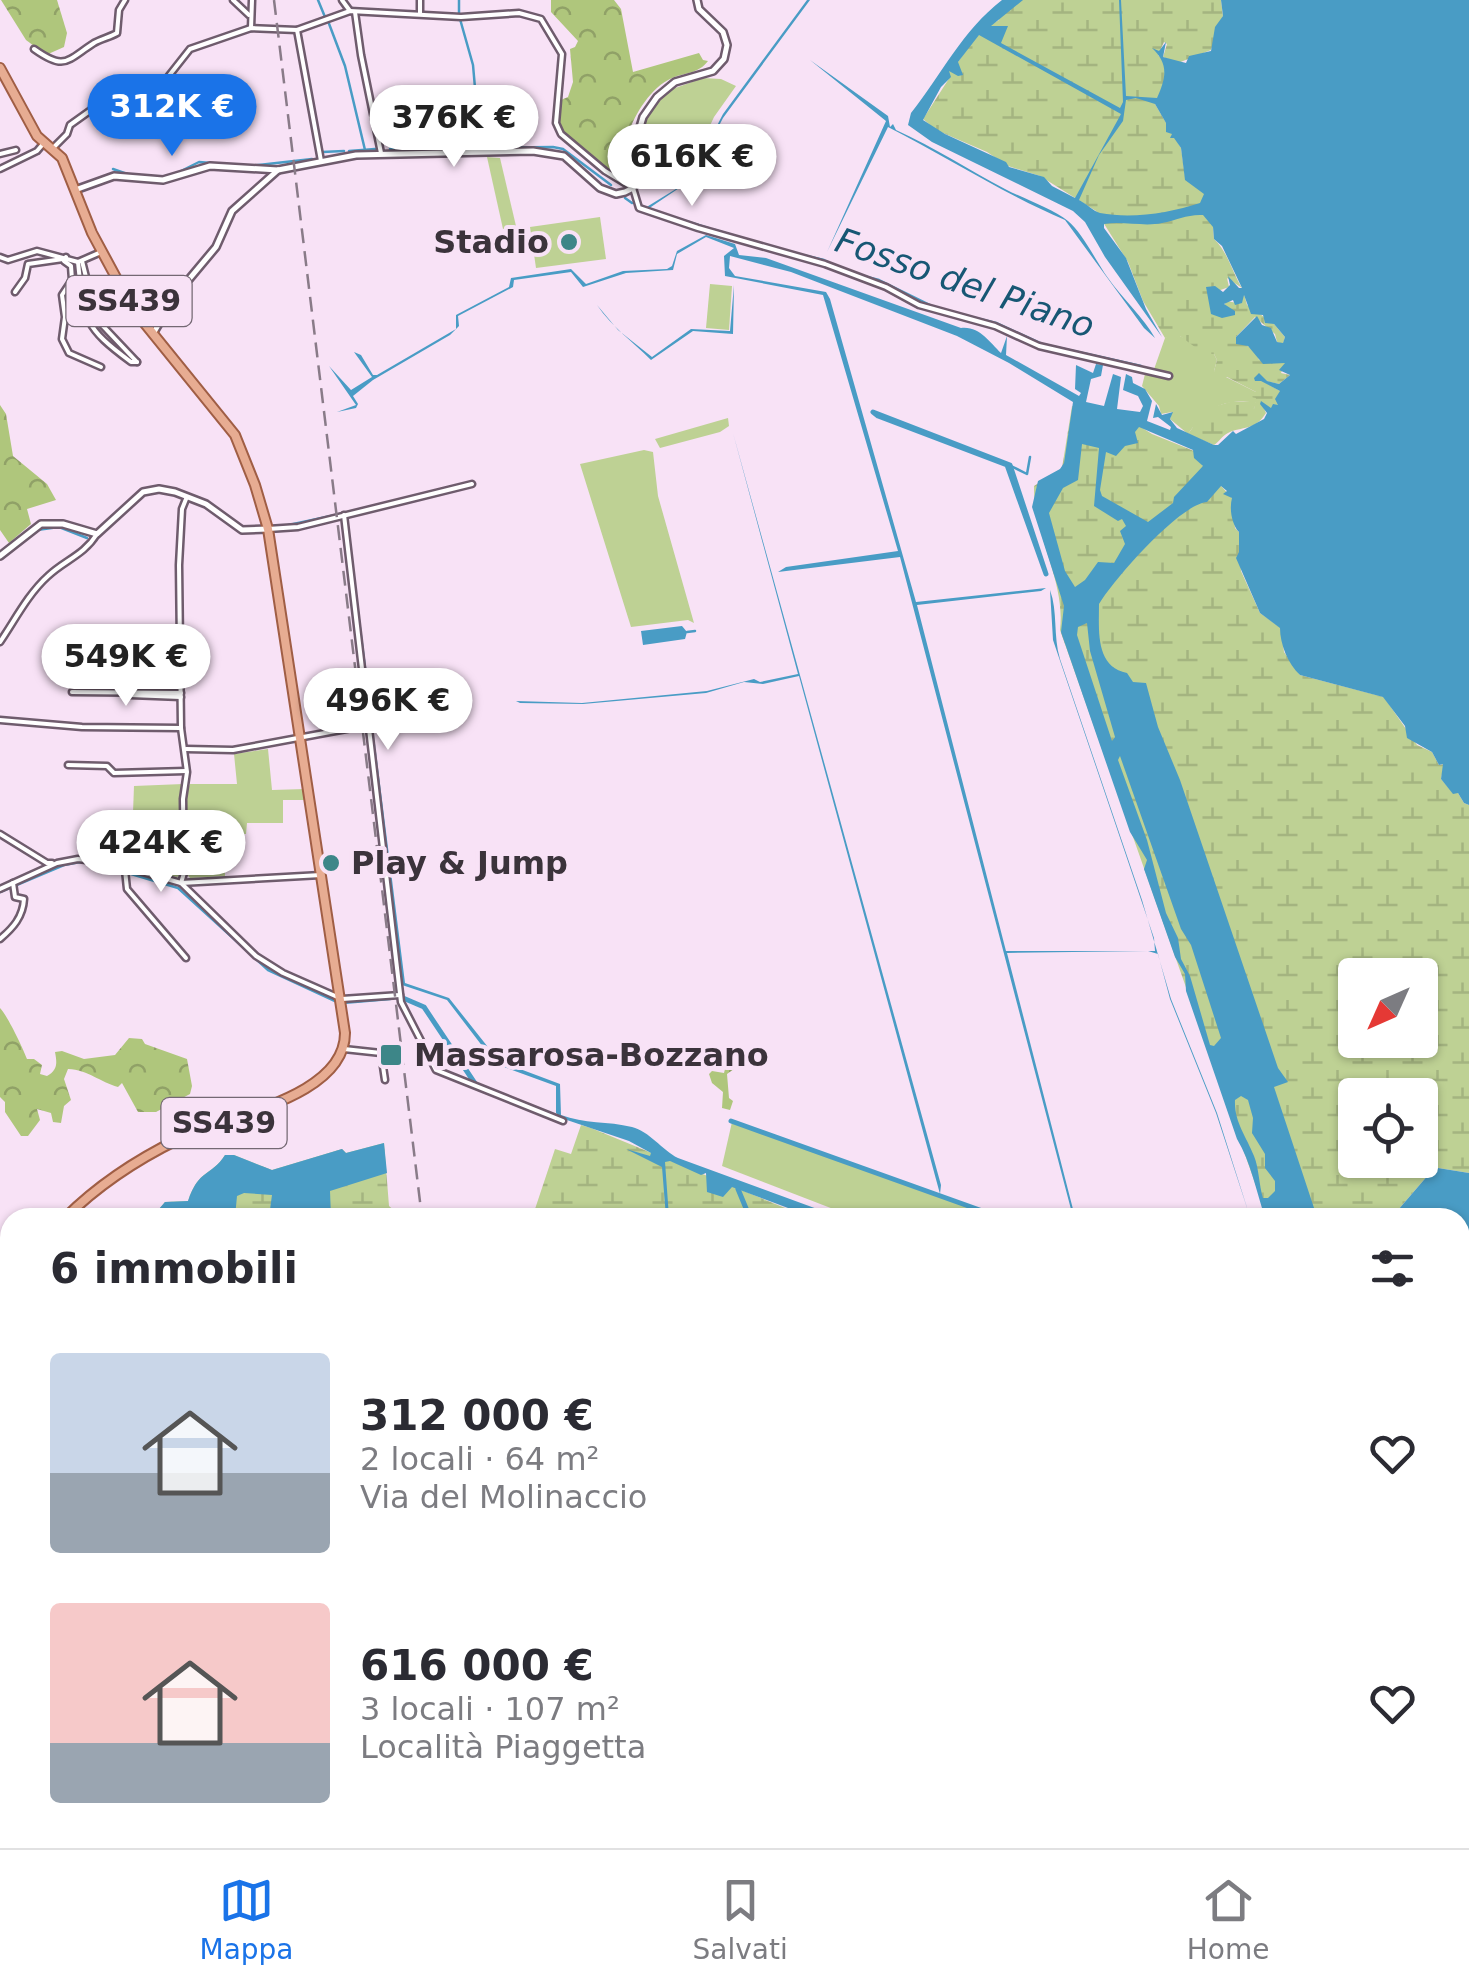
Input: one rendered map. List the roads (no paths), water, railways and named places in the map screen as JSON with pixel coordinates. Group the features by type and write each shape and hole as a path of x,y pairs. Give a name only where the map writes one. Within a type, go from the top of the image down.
{"main road":[{"name":"SS439","path":"0,68 49,145 62,158 101,252 133,309 235,435 258,492 268,529 342,1002 343,1048 332,1064 298,1093 244,1118 178,1138 107,1183 76,1208"}],"street":[{"path":"34,50 51,62 61,63 79,56 94,42 118,33 119,10 125,0"},
{"path":"251,28 252,0"},
{"path":"342,0 352,12 382,153"},
{"path":"420,0 420,13"},
{"path":"75,190 114,176 163,180 210,166 278,170 382,153 548,151 570,159 600,188 616,194 633,188 644,168 638,134 643,116 657,97 675,82 713,71 724,59 727,45 722,32 699,9 697,0"},
{"path":"235,1 250,16"},
{"path":"16,150 0,155 2,168 67,134 70,125 82,115 118,106 164,82 190,49 251,28 297,30 352,12 461,17 519,13 541,18 562,54 556,123 561,134 605,172 633,188 639,208 825,264 886,287 919,305 995,326 1040,346 1169,376"},
{"path":"297,30 321,161"},
{"path":"118,106 140,134"},
{"path":"262,170 265,181"},
{"path":"154,332 176,296 216,247 232,211 278,170"},
{"path":"0,257 8,260 38,252 80,262 101,252"},
{"path":"15,292 25,278 28,264 64,258"},
{"path":"64,258 73,274 62,296 62,340 69,354 101,367"},
{"path":"80,262 95,313 137,362 106,344 89,325 82,308 80,262"},
{"path":"0,642 50,574 88,548 97,534 143,492 175,492 217,510 242,530 298,527 472,484"},
{"path":"180,883 184,872 182,799 187,770 182,728 179,564 186,499"},
{"path":"345,514 400,995 436,1070 563,1121"},
{"path":"0,556 28,532 51,522 97,534"},
{"path":"116,669 122,676 181,676"},
{"path":"72,692 181,695"},
{"path":"130,695 181,695"},
{"path":"0,720 82,727 182,728"},
{"path":"186,749 233,750 368,725"},
{"path":"68,765 107,766 114,773 187,770"},
{"path":"0,834 47,863 92,859 180,883 321,875"},
{"path":"0,888 14,886 57,863"},
{"path":"125,870 132,896 186,958"},
{"path":"180,883 267,964 342,1002 400,995"},
{"path":"0,939 16,925 24,906 24,899 15,897 14,886"},
{"path":"343,1048 381,1053 385,1080"}],"water":[{"path":"807,0 723,118 691,180 645,208 691,176 723,114"},
{"path":"1002,0 1023,0 991,26 1008,26 1001,43 1120,108 1123,102 1119,0 1126,96 1157,98 1164,70 1152,48 1159,51 1166,42 1163,57 1186,63 1189,56 1211,51 1215,27 1223,16 1221,0 1469,0 1469,805 1441,779 1443,764 1439,765 1432,752 1407,738 1405,726 1383,697 1300,675 1296,670 1281,641 1280,628 1260,613 1236,558 1239,532 1232,516 1232,498 1223,494 1227,491 1221,486 1207,502 1181,515 1148,544 1099,604 1099,636 1104,655 1133,682 1146,683 1278,1068 1288,1082 1274,1087 1314,1208 1262,1208 1186,991 1185,974 1175,957 1144,869 1147,860 1130,832 1061,632 1064,606 1032,507 1038,481 1064,463 1073,402 957,336 791,272 730,256 729,268 735,276 826,292 830,299 916,602 1046,588 917,605 1006,951 1148,951 1007,953 1071,1208 900,557 778,572 786,567 898,551 823,295 725,276 724,256 734,248 706,237 677,254 673,270 626,273 583,287 571,272 514,280 513,287 458,316 456,329 456,315 509,287 511,278 571,269 586,284 623,271 667,269 677,251 706,235 735,244 739,255 766,258 974,330 1001,353 1007,336 1006,355 1079,396 1081,393 1075,389 1076,365 1093,373 1096,364 1103,365 1101,376 1091,379 1086,402 1104,406 1113,374 1121,377 1117,409 1140,412 1143,406 1138,396 1123,390 1126,374 1145,389 1152,401 1147,421 1170,430 1158,417 1153,418 1156,404 1162,415 1173,412 1170,419 1177,428 1218,445 1233,431 1236,434 1264,419 1267,413 1261,401 1271,408 1278,405 1275,399 1280,391 1255,381 1259,373 1267,381 1279,384 1290,375 1279,370 1285,363 1263,364 1248,346 1236,344 1236,337 1257,316 1262,325 1271,328 1277,342 1283,343 1285,337 1274,324 1265,323 1263,315 1251,314 1244,295 1242,303 1235,305 1233,300 1224,304 1235,315 1222,318 1211,314 1206,287 1215,286 1223,292 1230,285 1228,276 1242,288 1222,246 1214,239 1213,227 1203,215 1155,224 1104,224 1126,258 1162,337 1085,222 1073,211 932,142 908,125 911,113 964,39","holes":["979,35 1121,114 1075,198 1044,177 1009,167 923,120 951,77 949,71 963,75 958,62","1136,98 1155,104 1166,123 1166,132 1172,134 1170,138 1181,148 1185,180 1204,194 1200,203 1164,212 1125,215 1100,213 1079,200 1099,155 1123,121 1126,100","1139,427 1193,450 1194,458 1203,466 1174,497 1173,503 1148,522 1102,496 1100,490 1106,452 1116,456 1125,446 1138,443 1135,432","1082,444 1099,448 1094,506 1118,521 1122,519 1126,526 1120,531 1125,544 1114,563 1098,562 1075,587 1065,571 1049,513 1063,488 1078,480","1087,623 1090,651 1115,737 1112,741 1077,635 1078,627","1120,756 1181,929 1191,945 1221,1038 1214,1046 1210,1045 1190,976 1181,959 1147,840 1118,760","1241,1096 1248,1100 1252,1133 1265,1154 1265,1168 1275,1181 1275,1191 1268,1198 1263,1198 1256,1161 1238,1122 1235,1100"]},
{"path":"810,60 888,116 890,127 893,124 896,130 1068,221 1155,338 1144,328 1065,220 1020,199 888,127 827,252 886,121"},
{"path":"734,285 733,334 693,331 651,360 622,333 652,357 691,329 730,331"},
{"path":"456,329 373,380 353,396 358,404 356,408 337,412 356,405 329,366 351,390 372,377 354,352 377,375"},
{"path":"733,433 941,1185 940,1194 799,676 763,684 744,682 706,693 583,704 516,701 582,703 707,691 754,679 760,682 798,674"},
{"path":"1050,590 1060,659 1148,919 1053,640"},
{"path":"682,626 687,632 685,639 643,645 641,631"},
{"path":"373,728 405,983 449,998 499,1061 560,1084 561,1115 638,1129 678,1158 814,1208 788,1208 732,1187 723,1197 707,1192 706,1173 701,1175 670,1161 665,1162 668,1208 665,1208 662,1167 626,1149 650,1156 651,1153 629,1141 561,1118 556,1113 556,1086 496,1064 447,1000 402,985"},
{"path":"1160,961 1171,999 1217,1113 1247,1208 1216,1113 1170,999"},
{"path":"384,1143 387,1173 330,1191 331,1208 270,1208 272,1195 244,1193 237,1196 236,1208 160,1208 165,1202 188,1201 196,1183 225,1155 272,1170 342,1149 346,1153"},
{"path":"1438,1168 1469,1173 1469,1208 1400,1208 1426,1178 1438,1178"}],"waterway":[{"path":"318,0 325,17"},
{"path":"459,0 459,13"},
{"path":"460,19 473,65 480,145"},
{"path":"328,21 345,66 365,150"},
{"name":"Fosso del Piano","path":"390,149 553,147 563,149 611,185"},
{"name":"Fosso del Piano","path":"349,151 375,149"},
{"name":"Fosso del Piano","path":"322,152 344,151"},
{"name":"Fosso del Piano","path":"249,166 312,159"},
{"name":"Fosso del Piano","path":"177,173 199,162 236,165"},
{"name":"Fosso del Piano","path":"113,169 130,175"},
{"name":"Fosso del Piano","path":"625,198 632,203"},
{"name":"Fosso del Piano","path":"650,210 708,228"},
{"name":"Fosso del Piano","path":"715,230 771,247"},
{"name":"Fosso del Piano","path":"798,254 837,267"},
{"name":"Fosso del Piano","path":"859,275 879,280 934,307"},
{"name":"Fosso del Piano","path":"951,312 996,323 1042,344 1141,366"},
{"path":"873,412 1010,465 1046,574 1007,465 873,412"},
{"path":"1011,466 1027,474 1030,457"},
{"path":"284,526 345,513"},
{"path":"37,530 59,527 87,538"},
{"path":"350,550 373,731"},
{"path":"687,632 695,631"},
{"path":"0,892 80,862 178,888 268,970 335,1001"},
{"path":"403,998 424,1007 476,1085"},
{"path":"343,1003 390,999"},
{"path":"731,1121 974,1208"},
{"path":"738,1189 746,1208"}],"railway":[{"path":"274,0 421,1208"}],"place":[{"name":"Stadio","path":"569,242"},
{"name":"Play & Jump","path":"331,863"},
{"name":"Massarosa-Bozzano","path":"391,1055"}]}
